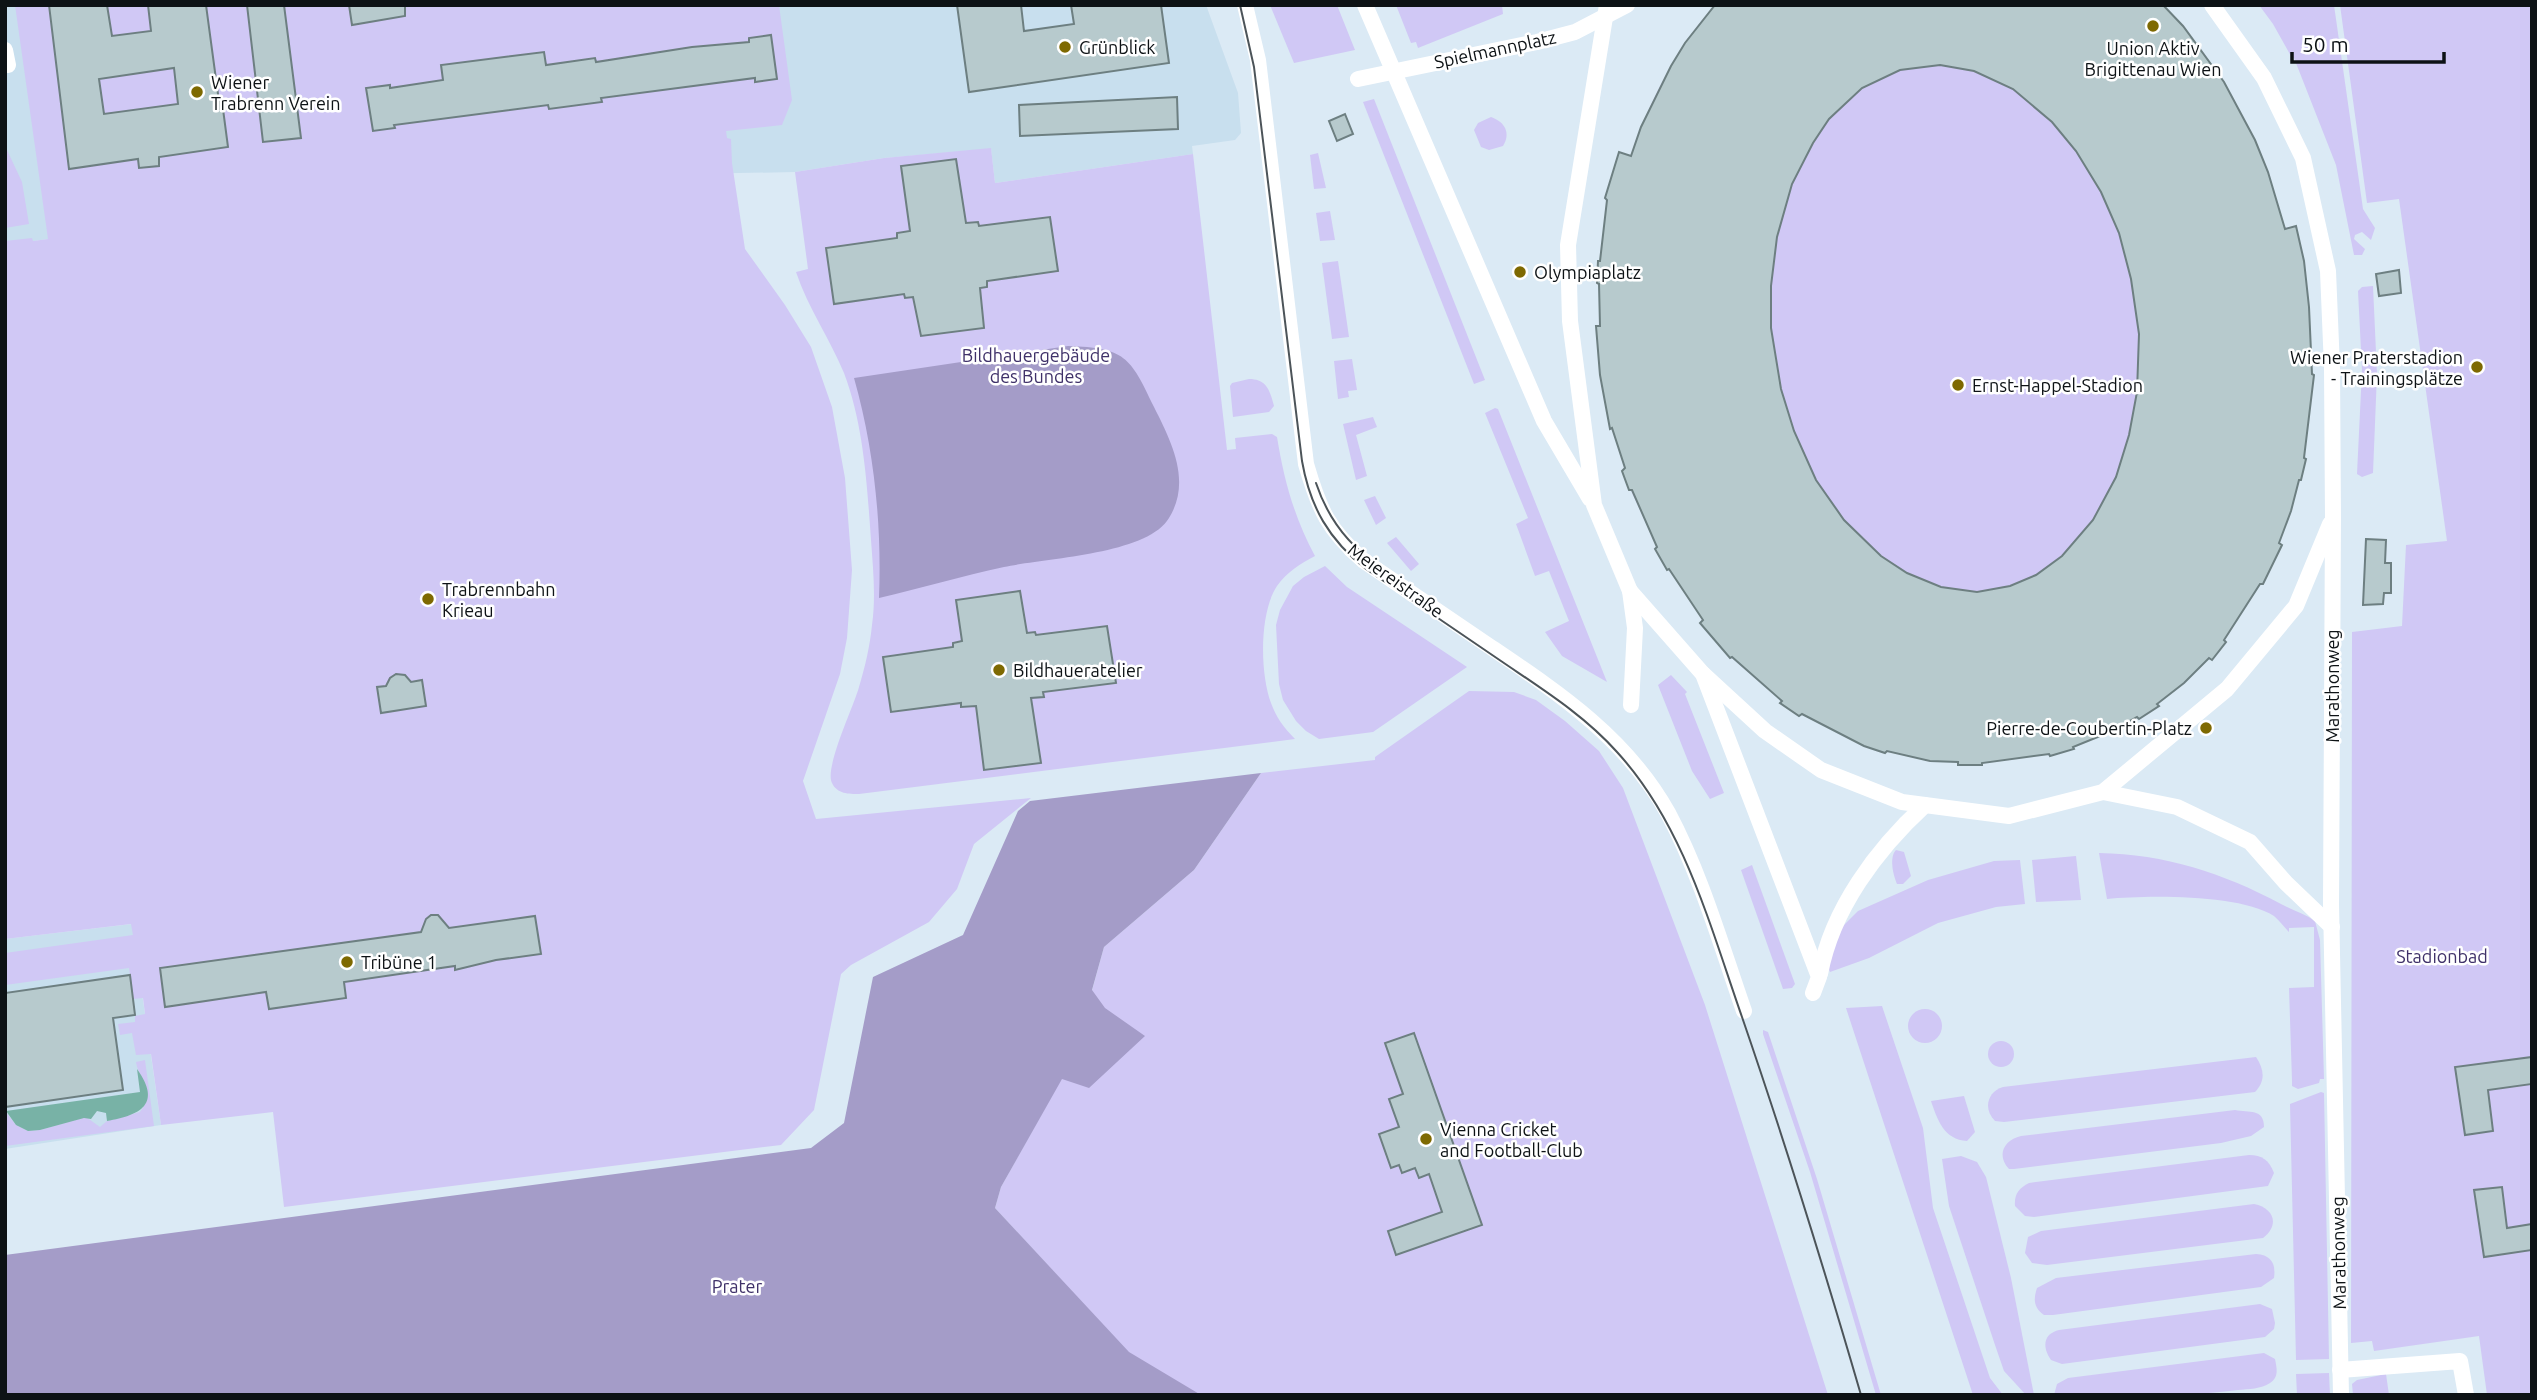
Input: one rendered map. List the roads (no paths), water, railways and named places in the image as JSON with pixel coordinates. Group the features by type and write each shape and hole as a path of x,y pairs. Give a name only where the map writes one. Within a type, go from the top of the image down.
{"street":[{"name":"Meiereistraße","path":"1245,5 1258,60 1306,464 1320,507 1329,525 1343,543 1364,561 1566,698 1622,750 1654,792 1686,849 1744,1012"},
{"path":"1365,5 1544,421 1594,505 1630,592 1635,628 1631,705"},
{"name":"Spielmannplatz","path":"1358,79 1575,32 1606,12 1627,5"},
{"name":"Marathonweg","path":"2212,5 2264,78 2303,158 2328,271 2333,517 2332,927 2341,1395"},
{"path":"1594,505 1570,321 1568,245 1606,12"},
{"path":"1630,592 1703,674 1765,731 1821,770 1902,802 2010,816 2104,792 2227,689 2296,606 2333,517"},
{"path":"1703,674 1819,977"},
{"path":"2104,792 2177,807 2250,842 2286,883 2332,927"},
{"path":"1813,993 1825,948 1860,882 1895,832 1925,805"},
{"path":"2340,1370 2460,1361 2466,1395"}],"tram line":[{"path":"1240,5 1254,67 1302,461 1316,508 1332,534 1366,569 1547,692 1591,726 1617,752 1660,811 1678,844 1706,912 1789,1158 1861,1395"},
{"path":"1316,483 1326,507 1340,529 1357,548 1378,565"}],"place":[{"name":"Union Aktiv Brigittenau Wien","path":"2153,26"},
{"name":"Grünblick","path":"1065,47"},
{"name":"Wiener Trabrenn Verein","path":"197,92"},
{"name":"Olympiaplatz","path":"1520,272"},
{"name":"Wiener Praterstadion - Trainingsplätze","path":"2477,367"},
{"name":"Ernst-Happel-Stadion","path":"1958,385"},
{"name":"Trabrennbahn Krieau","path":"428,599"},
{"name":"Bildhaueratelier","path":"999,670"},
{"name":"Pierre-de-Coubertin-Platz","path":"2206,728"},
{"name":"Tribüne 1","path":"347,962"},
{"name":"Vienna Cricket and Football-Club","path":"1426,1139"}],"park label":[{"name":"Bildhauergebäude des Bundes","path":"1036,365"},
{"name":"Stadionbad","path":"2442,956"},
{"name":"Prater","path":"737,1286"}]}
